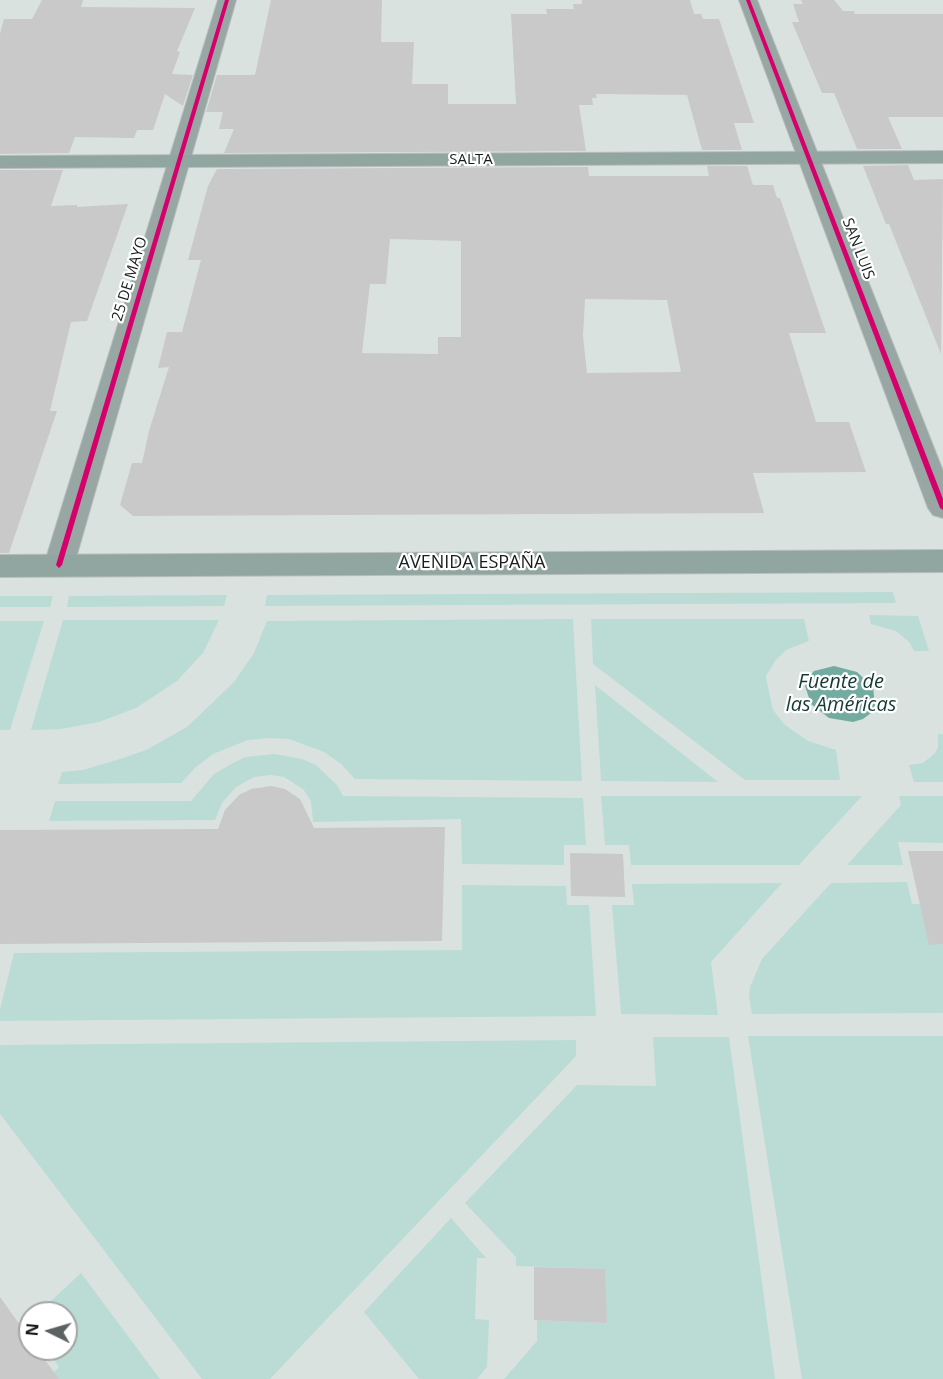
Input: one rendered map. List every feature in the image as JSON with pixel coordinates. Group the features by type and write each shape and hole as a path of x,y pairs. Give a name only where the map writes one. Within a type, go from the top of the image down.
{"main road":[{"name":"SALTA","path":"0,162 943,157"},
{"name":"AVENIDA ESPAÑA","path":"0,566 943,561"}],"street":[{"name":"25 DE MAYO","path":"59,565 227,0"},
{"name":"SAN LUIS","path":"748,0 943,508"}],"shaded area":[{"path":"893,592 896,603 265,606 267,595"},
{"path":"227,595 224,606 67,607 69,596"},
{"path":"0,596 53,596 50,607 0,607"},
{"path":"869,615 918,616 929,651 914,651 909,642 896,631 871,624"},
{"path":"573,619 582,781 355,779 341,764 324,752 289,739 270,738 248,740 213,754 181,783 58,784 62,772 83,770 146,750 187,727 234,682 254,653 267,621"},
{"path":"591,619 804,619 809,641 786,650 775,661 766,676 773,710 785,725 808,741 836,750 840,780 745,780 593,664"},
{"path":"63,620 219,620 203,653 177,681 136,708 99,722 61,729 31,730"},
{"path":"0,621 44,621 10,730 0,730"},
{"path":"595,685 718,782 601,781"},
{"path":"938,734 943,734 943,782 914,782 909,765 923,763 935,753 938,747"},
{"path":"275,754 302,759 316,765 337,785 343,796 583,798 586,845 564,845 564,865 462,864 461,819 313,822 311,801 303,789 284,777 271,775 254,777 236,787 222,803 215,820 49,821 55,801 191,801 214,774 233,763 245,757"},
{"path":"601,796 862,796 799,865 631,865 629,845 605,845"},
{"path":"899,796 943,796 943,843 898,842 903,865 847,865 901,805"},
{"path":"907,882 912,904 943,904 943,1013 752,1014 750,987 762,959 831,883"},
{"path":"782,883 711,962 718,1015 621,1014 612,905 634,905 632,884"},
{"path":"462,885 566,886 567,905 589,905 596,1016 0,1021 0,1010 14,953 462,950"},
{"path":"748,1036 943,1036 943,1379 802,1379"},
{"path":"653,1037 729,1037 775,1379 504,1379 537,1341 537,1320 607,1323 604,1269 516,1266 516,1257 465,1203 577,1085 656,1086"},
{"path":"576,1040 576,1056 270,1379 202,1379 0,1114 0,1045"},
{"path":"451,1218 486,1258 477,1258 475,1319 489,1320 487,1367 477,1379 419,1379 364,1312"},
{"path":"81,1273 160,1379 47,1379 59,1367 55,1361 78,1361 78,1301 51,1301"}],"water":[{"name":"Fuente de las Américas","path":"834,666 857,672 873,687 875,705 871,713 863,719 853,722 829,718 811,704 805,686 808,678 814,671"}],"building":[{"path":"42,0 83,0 81,7 195,8 177,51 180,52 172,74 193,75 183,106 165,94 153,130 137,130 134,138 75,137 69,153 0,154 0,34 4,19 32,19"},
{"path":"271,0 382,0 381,42 414,42 412,84 448,84 448,104 516,104 511,14 547,14 546,9 574,9 573,4 582,4 582,0 690,0 694,14 701,14 703,19 719,19 754,123 734,123 742,150 702,150 687,95 596,94 597,98 592,98 593,105 579,105 586,151 224,153 234,129 219,129 223,112 206,112 217,75 255,75"},
{"path":"801,0 834,0 843,11 854,11 855,14 943,14 943,117 888,117 902,149 857,149 834,93 822,93 792,22 799,22 793,4 803,4"},
{"path":"908,165 914,180 943,179 941,354 863,166"},
{"path":"707,166 747,166 753,185 773,185 777,198 780,198 826,333 789,333 816,422 849,422 866,472 753,473 764,513 133,516 120,505 132,463 142,463 149,431 169,367 158,368 167,332 182,332 201,260 188,260 208,186 217,169 588,167 589,176 709,176","holes":["390,239 461,241 461,337 438,337 438,354 362,353 370,284 386,284","585,299 667,300 681,372 587,373 583,336"]},
{"path":"0,170 63,170 51,206 128,204 87,321 71,322 50,411 57,411 9,553 0,553"},
{"path":"272,786 285,789 300,799 314,828 445,827 442,941 0,944 0,830 218,829 225,810 239,795 251,789"},
{"path":"908,851 943,851 943,944 929,945"},
{"path":"570,853 623,854 625,897 571,896"},
{"path":"534,1267 605,1269 607,1323 534,1320"},
{"path":"0,1297 18,1322 18,1361 46,1361 59,1379 0,1379"}],"cycle path":[{"path":"59,565 227,0"},
{"path":"748,0 943,508"}]}
